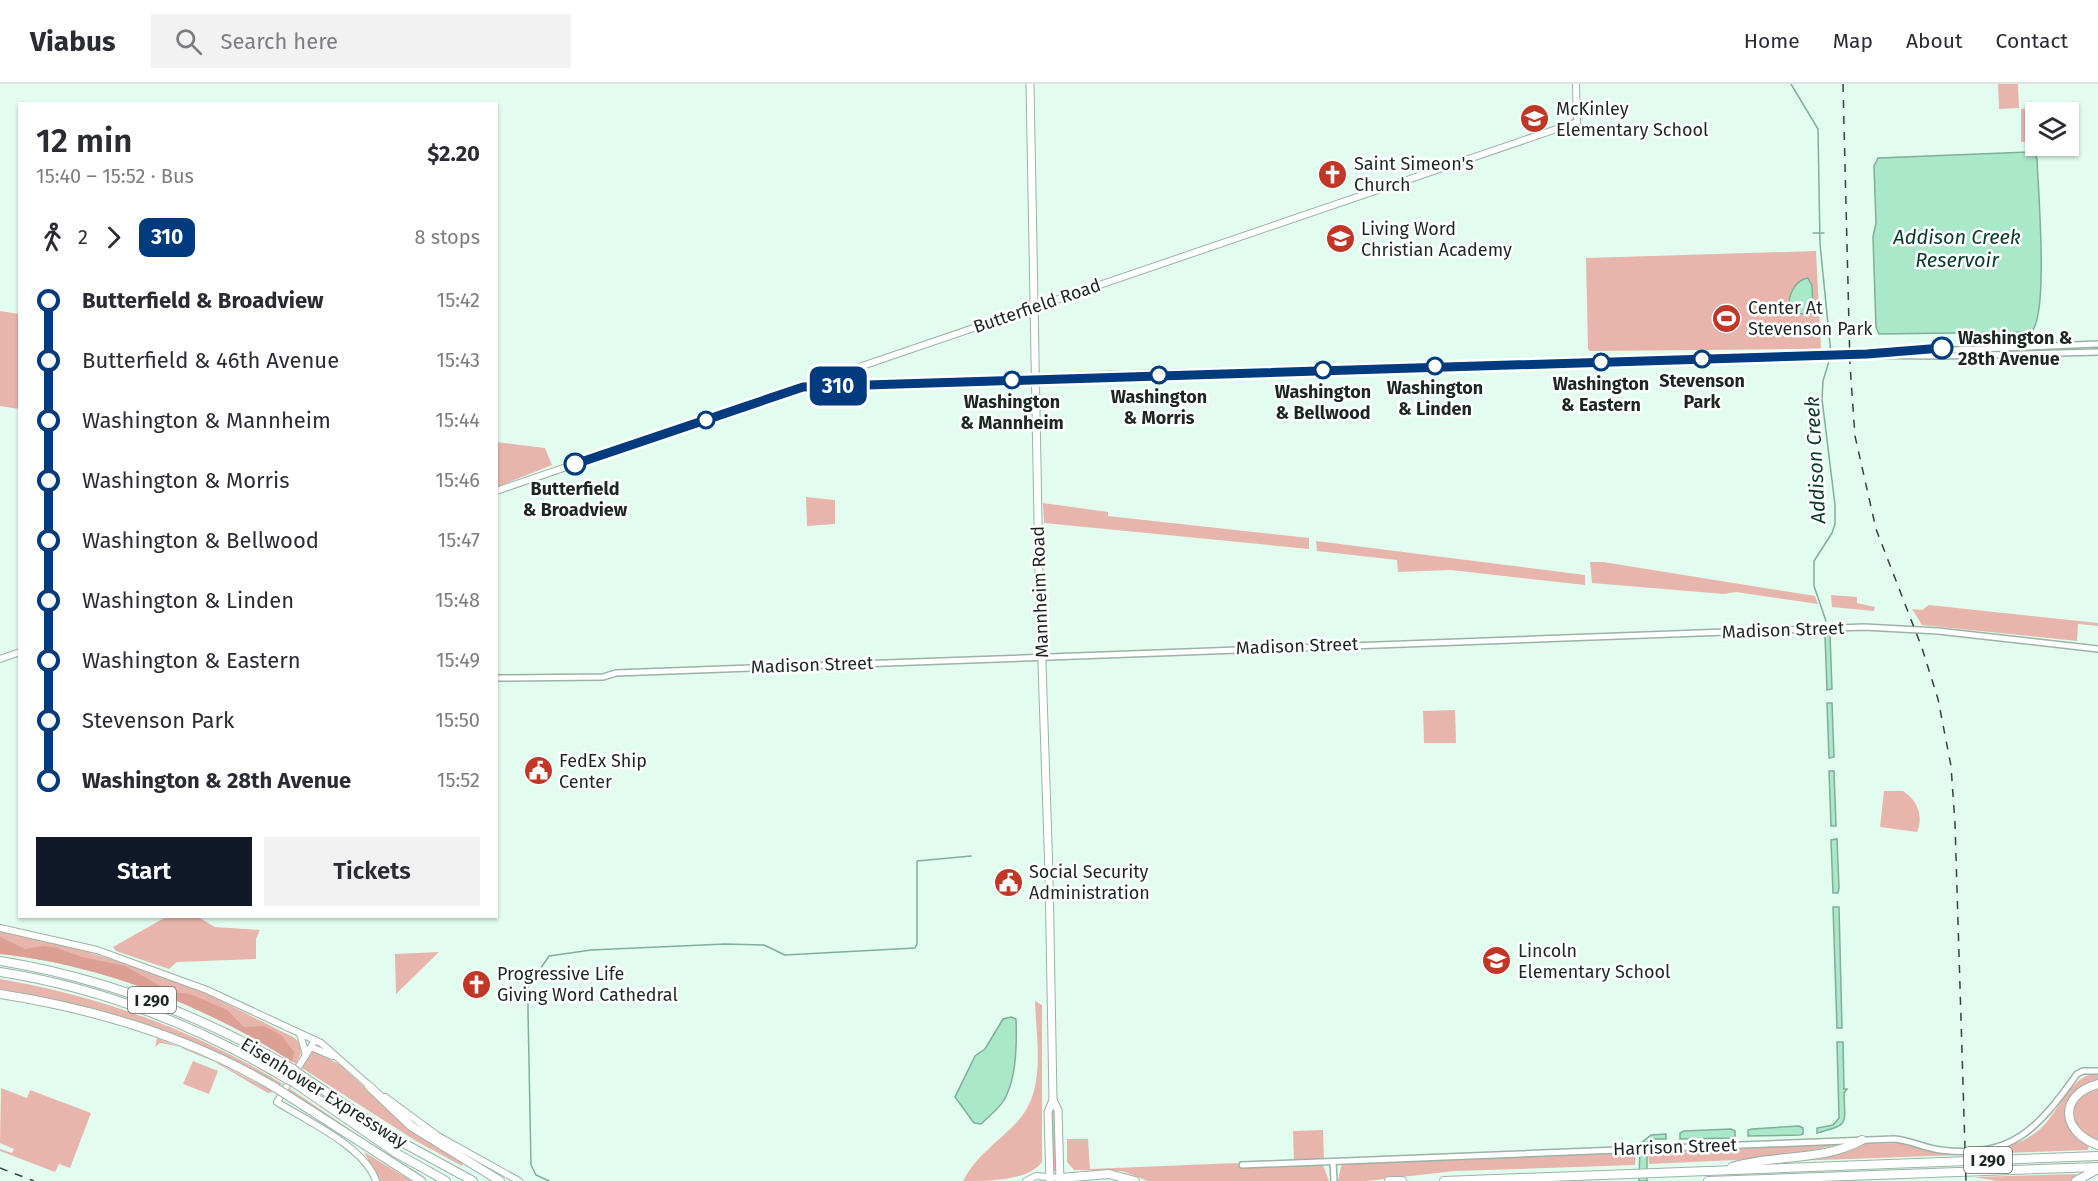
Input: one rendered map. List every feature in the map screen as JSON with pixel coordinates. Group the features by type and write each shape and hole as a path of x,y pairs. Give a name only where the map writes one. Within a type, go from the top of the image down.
{"highway":[{"name":"Eisenhower Expressway","path":"0,961 80,977 158,1003 229,1034 296,1071 396,1139 473,1181"},
{"name":"Eisenhower Expressway","path":"0,972 68,986 148,1011 217,1040 290,1081 374,1138 446,1181"},
{"path":"0,994 92,1014 161,1035 213,1055 276,1088 421,1181"},
{"path":"2098,1084 2079,1092 2072,1100 2069,1113 2077,1132 2098,1145"},
{"path":"369,1086 387,1106 428,1139 500,1181"},
{"path":"1721,1170 1742,1164 1815,1154 1849,1146 1862,1140"},
{"name":"I 290","path":"1444,1181 2098,1156"},
{"path":"2076,1181 2098,1168"},
{"name":"I 290","path":"1708,1181 2098,1168"},
{"path":"1060,1179 1109,1174 1135,1181"},
{"path":"1389,1181 1402,1181"}],"main road":[{"name":"Mannheim Road","path":"1030,84 1041,656 1053,1100 1048,1112 1050,1179"},
{"name":"Butterfield Road","path":"498,490 1577,122 1576,84"},
{"path":"803,387 1035,379"},
{"path":"0,659 18,653"},
{"path":"0,928 97,950 180,979 315,1040 369,1086 446,1141 519,1181"},
{"path":"300,1034 306,1055"},
{"path":"315,1040 277,1102 357,1154 369,1165 376,1181"},
{"path":"311,1047 331,1055 350,1068"},
{"name":"Mannheim Road","path":"1053,1100 1058,1110 1060,1179"},
{"path":"1026,1181 1036,1176 1060,1179"}],"street":[{"path":"1867,354 1899,350 2098,344"},
{"path":"1035,379 1829,355 1942,356 2098,351"},
{"name":"Madison Street","path":"498,678 603,677 616,673 1041,656 1864,627 1938,631 2098,649"},
{"name":"Harrison Street","path":"1242,1165 1862,1140 1902,1139 1946,1150 1999,1146 2015,1140 2035,1127 2049,1114 2077,1074 2083,1071 2098,1071"},
{"path":"1333,1162 1334,1180"}],"shaded area":[{"path":"1998,84 2018,84 2019,108 1999,109"},
{"path":"2021,109 2025,109 2025,142 2021,142"},
{"name":"Stevenson Park","path":"1816,251 1821,349 1590,351 1588,349 1586,258"},
{"path":"0,311 18,314 18,409 0,406"},
{"path":"498,442 545,448 552,465 498,487"},
{"path":"806,497 835,500 835,524 807,526"},
{"path":"1043,503 1108,512 1108,516 1309,538 1309,549 1044,523"},
{"path":"1316,541 1585,575 1585,585 1451,570 1398,572 1397,560 1317,551"},
{"path":"1590,562 1603,562 1815,596 1818,604 1736,592 1724,594 1592,583"},
{"path":"1831,595 1857,597 1857,603 1875,607 1874,611 1832,607"},
{"path":"1929,605 2098,623 2098,626 2078,624 2077,641 1922,625 1912,609 1922,610"},
{"path":"1455,710 1456,743 1424,743 1423,711"},
{"path":"1884,791 1903,791 1912,799 1918,809 1920,820 1917,832 1880,827"},
{"path":"164,918 200,918 215,927 260,930 256,939 256,959 177,962 169,969 116,951 113,947"},
{"path":"0,931 82,950 166,977 209,995 293,1037 300,1043 301,1053 296,1064 228,1025 192,1008 116,979 39,959 0,954"},
{"path":"0,937 25,949 44,946 57,948 82,957 125,966 171,992 190,994 227,1010 244,1027 264,1026 281,1035 294,1052 292,1062 226,1023 152,991 76,967 0,954"},
{"path":"439,952 396,994 395,954"},
{"path":"0,979 75,995 147,1018 216,1048 283,1084 278,1085 212,1051 143,1025 0,989"},
{"path":"1035,1001 1042,1005 1042,1162 1027,1173 1007,1179 963,1181 981,1157 1017,1122 1033,1096 1038,1064"},
{"path":"157,1038 181,1048 160,1043 155,1047"},
{"path":"313,1051 339,1064 410,1129 463,1164 462,1166 416,1141 302,1068"},
{"path":"210,1060 222,1065 274,1092 268,1093"},
{"path":"193,1061 218,1071 209,1094 183,1084"},
{"path":"2089,1075 2098,1075 2098,1081 2077,1091 2070,1099 2066,1111 2089,1144 2088,1150 1975,1154 2022,1141 2039,1130 2074,1084"},
{"path":"2098,1087 2098,1142 2080,1128 2073,1113 2078,1099"},
{"path":"1,1088 27,1098 30,1090 91,1113 70,1168 59,1164 55,1172 0,1151 0,1149 12,1153 14,1149 0,1143"},
{"path":"289,1088 380,1150 432,1181 376,1149 290,1093"},
{"path":"1052,1109 1054,1109 1056,1171 1053,1171"},
{"path":"1323,1130 1324,1160 1294,1161 1293,1131"},
{"path":"1067,1139 1088,1139 1090,1169 1237,1163 1241,1168 1323,1165 1329,1181 1148,1181 1122,1171 1074,1170 1067,1162"},
{"path":"1845,1143 1781,1158 1649,1164 1648,1151"},
{"path":"1903,1143 1934,1153 1959,1155 1794,1161 1862,1144"},
{"path":"364,1152 412,1181 380,1181"},
{"path":"1636,1152 1635,1165 1455,1171 1366,1181 1338,1181 1342,1162"},
{"path":"2076,1174 2077,1177 2073,1181 1997,1181 1975,1177"}],"water":[{"name":"Addison Creek Reservoir","path":"2025,152 2025,156 2036,156 2041,278 2040,303 2031,332 1879,334 1876,327 1873,237 1876,223 1874,166 1878,158"},
{"path":"1808,278 1812,286 1813,313 1797,314 1790,308 1791,294 1799,282"},
{"path":"1830,635 1832,689 1827,690 1825,636"},
{"path":"1827,703 1832,703 1834,757 1829,758"},
{"path":"1829,771 1834,771 1836,826 1831,826"},
{"path":"1837,839 1839,888 1838,893 1833,893 1831,840"},
{"path":"1833,907 1839,907 1842,1028 1837,1028"},
{"path":"1011,1017 1016,1019 1016,1049 1014,1071 1008,1091 1002,1103 993,1113 981,1124 974,1123 955,1097 975,1056 985,1049 1003,1019"},
{"path":"1837,1042 1843,1042 1844,1089 1847,1089 1844,1093 1844,1118 1843,1122 1835,1128 1817,1133 1817,1128 1833,1125 1839,1118"},
{"path":"1799,1126 1803,1128 1803,1134 1800,1135 1748,1136 1748,1130 1752,1129"},
{"path":"1731,1129 1735,1131 1735,1136 1731,1138 1680,1139 1680,1133 1684,1131"},
{"path":"1666,1134 1666,1139 1650,1139 1647,1143 1647,1181 1639,1181 1640,1144 1651,1135"}],"waterway":[{"name":"Addison Creek","path":"1791,84 1818,129 1820,244 1831,354"},
{"name":"Addison Creek","path":"1813,233 1824,233"},
{"name":"Addison Creek","path":"1826,621 1814,586 1814,561 1832,533 1835,524 1835,505 1822,399 1823,381 1830,358"},
{"path":"549,1181 536,1175 531,1165 528,1011 528,987 549,956 591,950 725,944 764,945 785,955 915,948 917,944 917,861 971,856"}],"railway":[{"path":"1843,84 1850,365 1855,436 1876,529 1922,648 1938,699 1951,766 1955,824 1966,1181"},
{"path":"0,1168 34,1181"}],"bus line":[{"name":"310","path":"575,464 803,387 1867,354 1942,348"}],"place":[{"name":"McKinley Elementary School","path":"1535,119"},
{"name":"Saint Simeon's Church","path":"1333,174"},
{"name":"Living Word Christian Academy","path":"1340,239"},
{"name":"Center At Stevenson Park","path":"1727,318"},
{"name":"Washington & 28th Avenue","path":"1942,348"},
{"name":"Stevenson Park","path":"1702,359"},
{"name":"Washington & Eastern","path":"1601,362"},
{"name":"Washington & Linden","path":"1435,366"},
{"name":"Washington & Bellwood","path":"1323,370"},
{"name":"Washington & Morris","path":"1159,375"},
{"name":"Washington & Mannheim","path":"1012,380"},
{"name":"Butterfield & Broadview","path":"575,464"},
{"name":"FedEx Ship Center","path":"538,771"},
{"name":"Social Security Administration","path":"1008,882"},
{"name":"Lincoln Elementary School","path":"1497,961"},
{"name":"Progressive Life Giving Word Cathedral","path":"476,984"}]}
